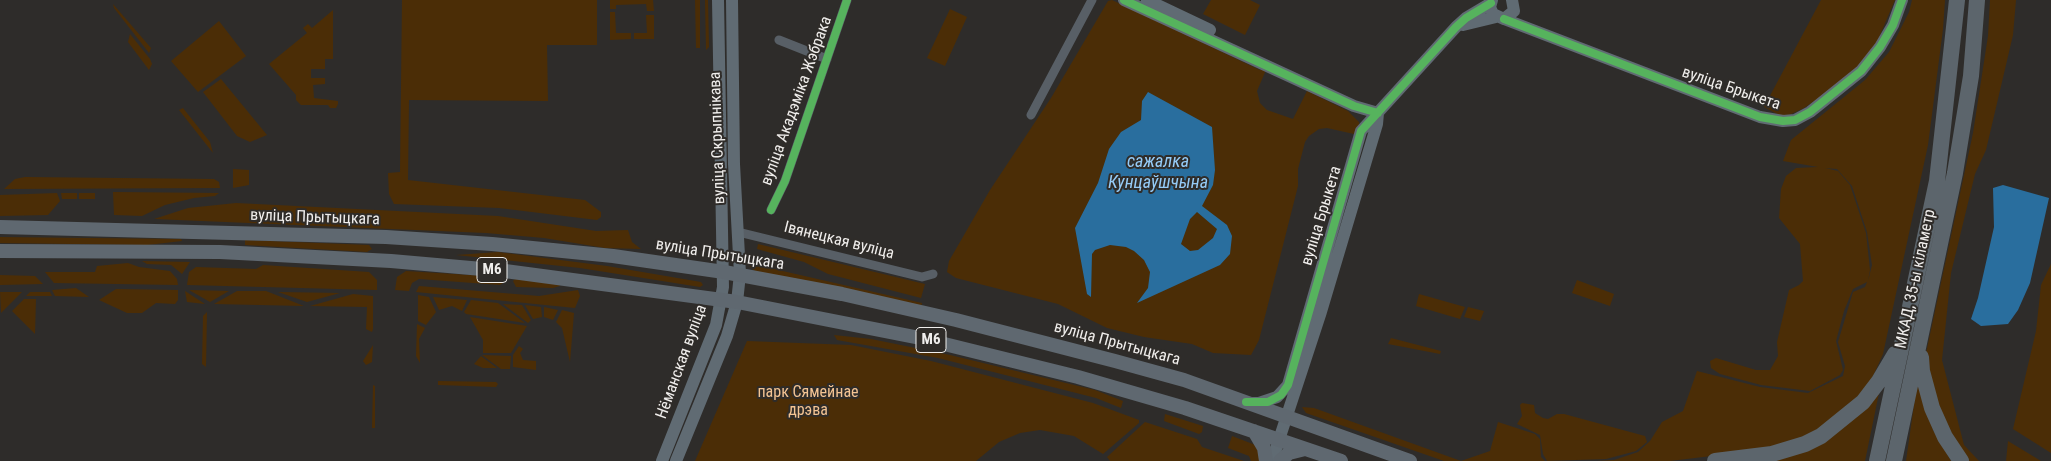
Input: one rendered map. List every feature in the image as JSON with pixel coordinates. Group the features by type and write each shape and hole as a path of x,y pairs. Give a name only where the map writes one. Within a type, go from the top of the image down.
{"highway":[{"name":"МКАД, 35-ы кіламетр","path":"1877,461 1937,181 1957,0"},
{"name":"МКАД, 35-ы кіламетр","path":"1894,461 1955,173 1967,97 1977,0"},
{"path":"1714,461 1781,452 1821,436 1851,414 1872,390 1890,365 1904,336"},
{"path":"1920,340 1922,371 1928,397 1945,438 1960,461"}],"main road":[{"name":"вуліца Прытыцкага","path":"0,227 386,237 492,244 613,256 740,274 956,320 1166,375 1410,461"},
{"path":"220,252 234,246 235,240 230,233"},
{"name":"М6","path":"0,251 220,252 391,261 505,271 737,302 920,338 1069,375 1185,408 1341,461"},
{"path":"1254,431 1264,448 1266,461"},
{"path":"1280,461 1289,453 1305,448"}],"street":[{"name":"вуліца Скрыпнікава","path":"718,0 724,272"},
{"name":"вуліца Скрыпнікава","path":"732,0 734,164 740,274"},
{"name":"вуліца Акадэміка Жэбрака","path":"771,210 785,182 847,0"},
{"path":"1032,115 1092,0"},
{"path":"1124,0 1354,106 1378,113"},
{"path":"1147,0 1356,98 1378,113"},
{"name":"вуліца Брыкета","path":"1500,18 1760,117 1783,121 1795,120 1810,112 1861,71 1880,47 1893,25 1902,0"},
{"path":"1492,2 1491,11 1500,18"},
{"name":"вуліца Брыкета","path":"1272,461 1320,314 1362,131 1456,27 1466,18 1492,2"},
{"path":"1456,27 1512,15 1513,3"},
{"name":"вуліца Брыкета","path":"1513,3 1537,32"},
{"path":"779,40 828,58"},
{"name":"вуліца Брыкета","path":"1246,402 1268,402 1284,391 1307,311 1347,203"},
{"name":"Івянецкая вуліца","path":"738,232 922,278 933,274"},
{"name":"Нёманская вуліца","path":"662,461 716,325 724,272"},
{"name":"Нёманская вуліца","path":"676,461 727,336 737,302 740,274"},
{"path":"1307,311 1320,314"}],"green space":[{"path":"402,0 597,0 597,45 547,45 548,101 409,100 408,180 585,200 601,212 601,217 597,220 499,208 394,204 389,194 388,173 400,172"},
{"path":"610,0 653,0 654,11 647,11 646,4 616,5 616,9 610,9"},
{"path":"695,0 700,0 700,48 696,48"},
{"path":"705,0 708,0 709,47 706,50"},
{"path":"1112,0 1260,70 1266,70 1257,91 1260,103 1267,110 1293,119 1307,91 1348,111 1359,122 1360,127 1354,134 1327,128 1319,129 1309,136 1305,142 1298,169 1298,186 1259,340 1251,355 1213,353 1192,344 1144,337 1107,328 1058,304 956,278 947,272 949,261 990,190 1051,98 1108,1"},
{"path":"1211,0 1250,0 1260,5 1245,35 1203,14"},
{"path":"1821,0 1895,0 1877,42 1858,66 1835,87 1804,108 1787,116 1779,115 1764,107"},
{"path":"1912,0 1945,0 1928,145 1883,354 1869,385 1845,409 1817,431 1788,443 1745,452 1670,461 1597,461 1614,460 1638,452 1650,441 1662,422 1683,411 1697,371 1760,387 1808,393 1843,376 1845,366 1838,342 1853,292 1865,287 1867,282 1853,289 1844,311 1836,341 1843,370 1840,375 1810,391 1761,385 1720,374 1711,368 1710,361 1716,358 1756,370 1770,370 1778,356 1777,342 1789,290 1803,281 1800,244 1779,218 1781,189 1786,176 1796,168 1818,167 1783,161 1791,140 1865,80 1889,52 1909,12","holes":["1825,168 1837,169 1852,186 1867,232 1872,265 1868,281 1870,270 1866,233 1850,185 1838,171"]},
{"path":"1990,0 2016,0 2013,35 1986,150 1975,174 1951,273 1942,360 1964,445 1979,461 1969,461 1949,435 1939,413 1926,353 1973,133 1988,36"},
{"path":"113,4 151,48 149,53 114,8"},
{"path":"950,9 967,17 945,66 927,58"},
{"path":"333,10 333,59 325,59 325,69 311,69 311,78 325,78 325,84 313,85 314,98 338,101 338,104 336,108 330,108 328,105 301,105 296,100 296,95 269,64 307,33 303,28 308,24 312,28"},
{"path":"610,12 615,12 616,33 631,33 631,39 610,40"},
{"path":"646,15 654,15 654,39 634,39 634,33 647,33"},
{"path":"219,21 246,56 198,92 171,61"},
{"path":"130,34 150,59 152,64 149,70 128,42"},
{"path":"221,79 267,135 250,142 237,136 203,92"},
{"path":"183,108 210,142 213,153 179,110"},
{"path":"233,169 249,170 249,185 233,188"},
{"path":"25,177 214,179 219,182 220,188 4,189 15,179"},
{"path":"113,192 219,193 215,196 194,198 165,205 142,216 114,215"},
{"path":"57,193 60,201 48,215 0,216 0,195"},
{"path":"61,193 77,193 77,199 62,199"},
{"path":"79,193 95,193 95,199 79,199"},
{"path":"236,203 498,216 596,231 628,230 632,242 641,249 605,248 544,238 486,233 154,219 188,208"},
{"path":"0,237 181,239 182,241 147,245 0,243"},
{"path":"245,240 369,245 372,249 367,252 245,245"},
{"path":"758,244 925,284 921,298 828,274 804,262 757,249"},
{"path":"498,252 607,266 701,282 703,285 700,287 580,268 456,255"},
{"path":"770,258 775,260 774,269 922,303 921,308 755,271 750,267 749,264"},
{"path":"142,261 190,262 182,274 171,265 147,264"},
{"path":"128,263 139,267 170,271 177,279 178,285 54,283 45,272 95,272 97,266"},
{"path":"2051,264 2051,453 2013,429 2036,331 2041,285"},
{"path":"263,265 369,272 377,280 377,290 187,285 189,272 196,267 256,269"},
{"path":"406,271 502,277 506,281 500,285 419,279 412,283 409,291 395,290 397,277"},
{"path":"0,275 35,276 43,284 0,285"},
{"path":"516,278 560,284 560,286 553,288 516,287 513,281"},
{"path":"1577,280 1614,294 1610,306 1572,293"},
{"path":"419,286 539,296 578,290 580,296 575,308 416,292"},
{"path":"76,288 89,297 55,296 52,290"},
{"path":"116,289 178,290 178,300 175,304 156,303 142,313 127,313 99,300"},
{"path":"189,290 229,291 210,302"},
{"path":"185,291 205,304 187,302"},
{"path":"237,291 266,291 304,306 214,304"},
{"path":"0,292 22,292 1,313"},
{"path":"30,292 50,292 52,296 26,296"},
{"path":"278,292 340,293 307,302"},
{"path":"353,294 373,296 372,332 366,329 367,307 310,306"},
{"path":"1419,294 1465,307 1460,319 1416,306"},
{"path":"418,295 429,297 436,312 426,325 418,321"},
{"path":"433,297 467,300 462,311 452,306 439,310"},
{"path":"24,299 36,299 35,334 12,311"},
{"path":"471,300 498,303 525,323 466,314 464,312"},
{"path":"503,304 522,305 531,320 528,323"},
{"path":"525,305 541,307 542,317 533,319"},
{"path":"544,307 558,310 553,320 544,317"},
{"path":"1468,307 1484,311 1480,321 1464,317"},
{"path":"562,310 574,313 570,362 562,328 556,322"},
{"path":"207,312 206,367 202,364 203,316"},
{"path":"470,317 527,326 511,353 483,353 483,340"},
{"path":"417,324 425,328 419,339 420,363 416,356"},
{"path":"834,335 871,339 950,355 1095,390 1123,401 1121,408 1096,398 938,358 837,340"},
{"path":"1391,338 1441,351 1440,354 1388,344"},
{"name":"парк Сямейнае дрэва","path":"747,341 851,345 931,361 1093,403 1139,420 1139,423 1103,454 1074,436 1040,430 1020,433 999,442 976,461 695,461"},
{"path":"373,345 372,362 366,365 363,361"},
{"path":"519,346 523,349 520,353 523,360 536,361 536,370 513,367 513,355"},
{"path":"482,355 511,356 510,369 501,369"},
{"path":"481,356 497,368 483,368 474,364"},
{"path":"1918,377 1933,430 1951,461 1906,461"},
{"path":"438,381 496,382 498,384 496,387 438,385"},
{"path":"373,385 375,386 375,428 372,428"},
{"path":"1879,393 1865,461 1768,461 1820,445 1860,414"},
{"path":"1522,403 1534,405 1535,413 1543,418 1548,419 1557,414 1564,414 1645,436 1647,442 1636,451 1606,459 1547,461 1543,454 1540,435 1517,424 1522,416 1520,405"},
{"path":"1302,407 1314,408 1461,461 1444,461 1306,413"},
{"path":"1165,414 1203,426 1202,432 1199,434 1164,421"},
{"path":"1145,422 1197,439 1202,447 1244,461 1110,461 1107,457"},
{"path":"1498,422 1535,434 1540,439 1541,457 1545,461 1461,461 1490,451"},
{"path":"1232,436 1258,446 1262,461 1251,461 1249,456 1228,448"},
{"path":"2008,441 2041,461 2006,461"}],"water":[{"name":"сажалка Кунцаўшчына","path":"1148,92 1212,127 1215,170 1213,185 1202,206 1227,225 1232,236 1230,254 1220,265 1137,303 1148,288 1150,272 1144,260 1134,251 1126,247 1110,245 1095,250 1092,254 1091,297 1087,294 1075,228 1098,183 1109,149 1121,132 1141,120 1142,101","holes":["1197,212 1217,229 1213,238 1198,250 1190,251 1181,244 1190,219"]},
{"path":"2003,185 2049,198 2030,283 2018,310 2008,324 1981,326 1971,319 1978,298 1994,227 1993,188"}],"cycle path":[{"path":"771,210 785,181 847,0"},
{"path":"1124,0 1354,106 1378,113"},
{"path":"1504,19 1760,117 1783,121 1795,120 1810,112 1861,71 1880,47 1893,25 1902,0"},
{"path":"1246,402 1268,402 1281,395 1288,385 1361,131 1456,27 1466,18 1491,3"}]}
